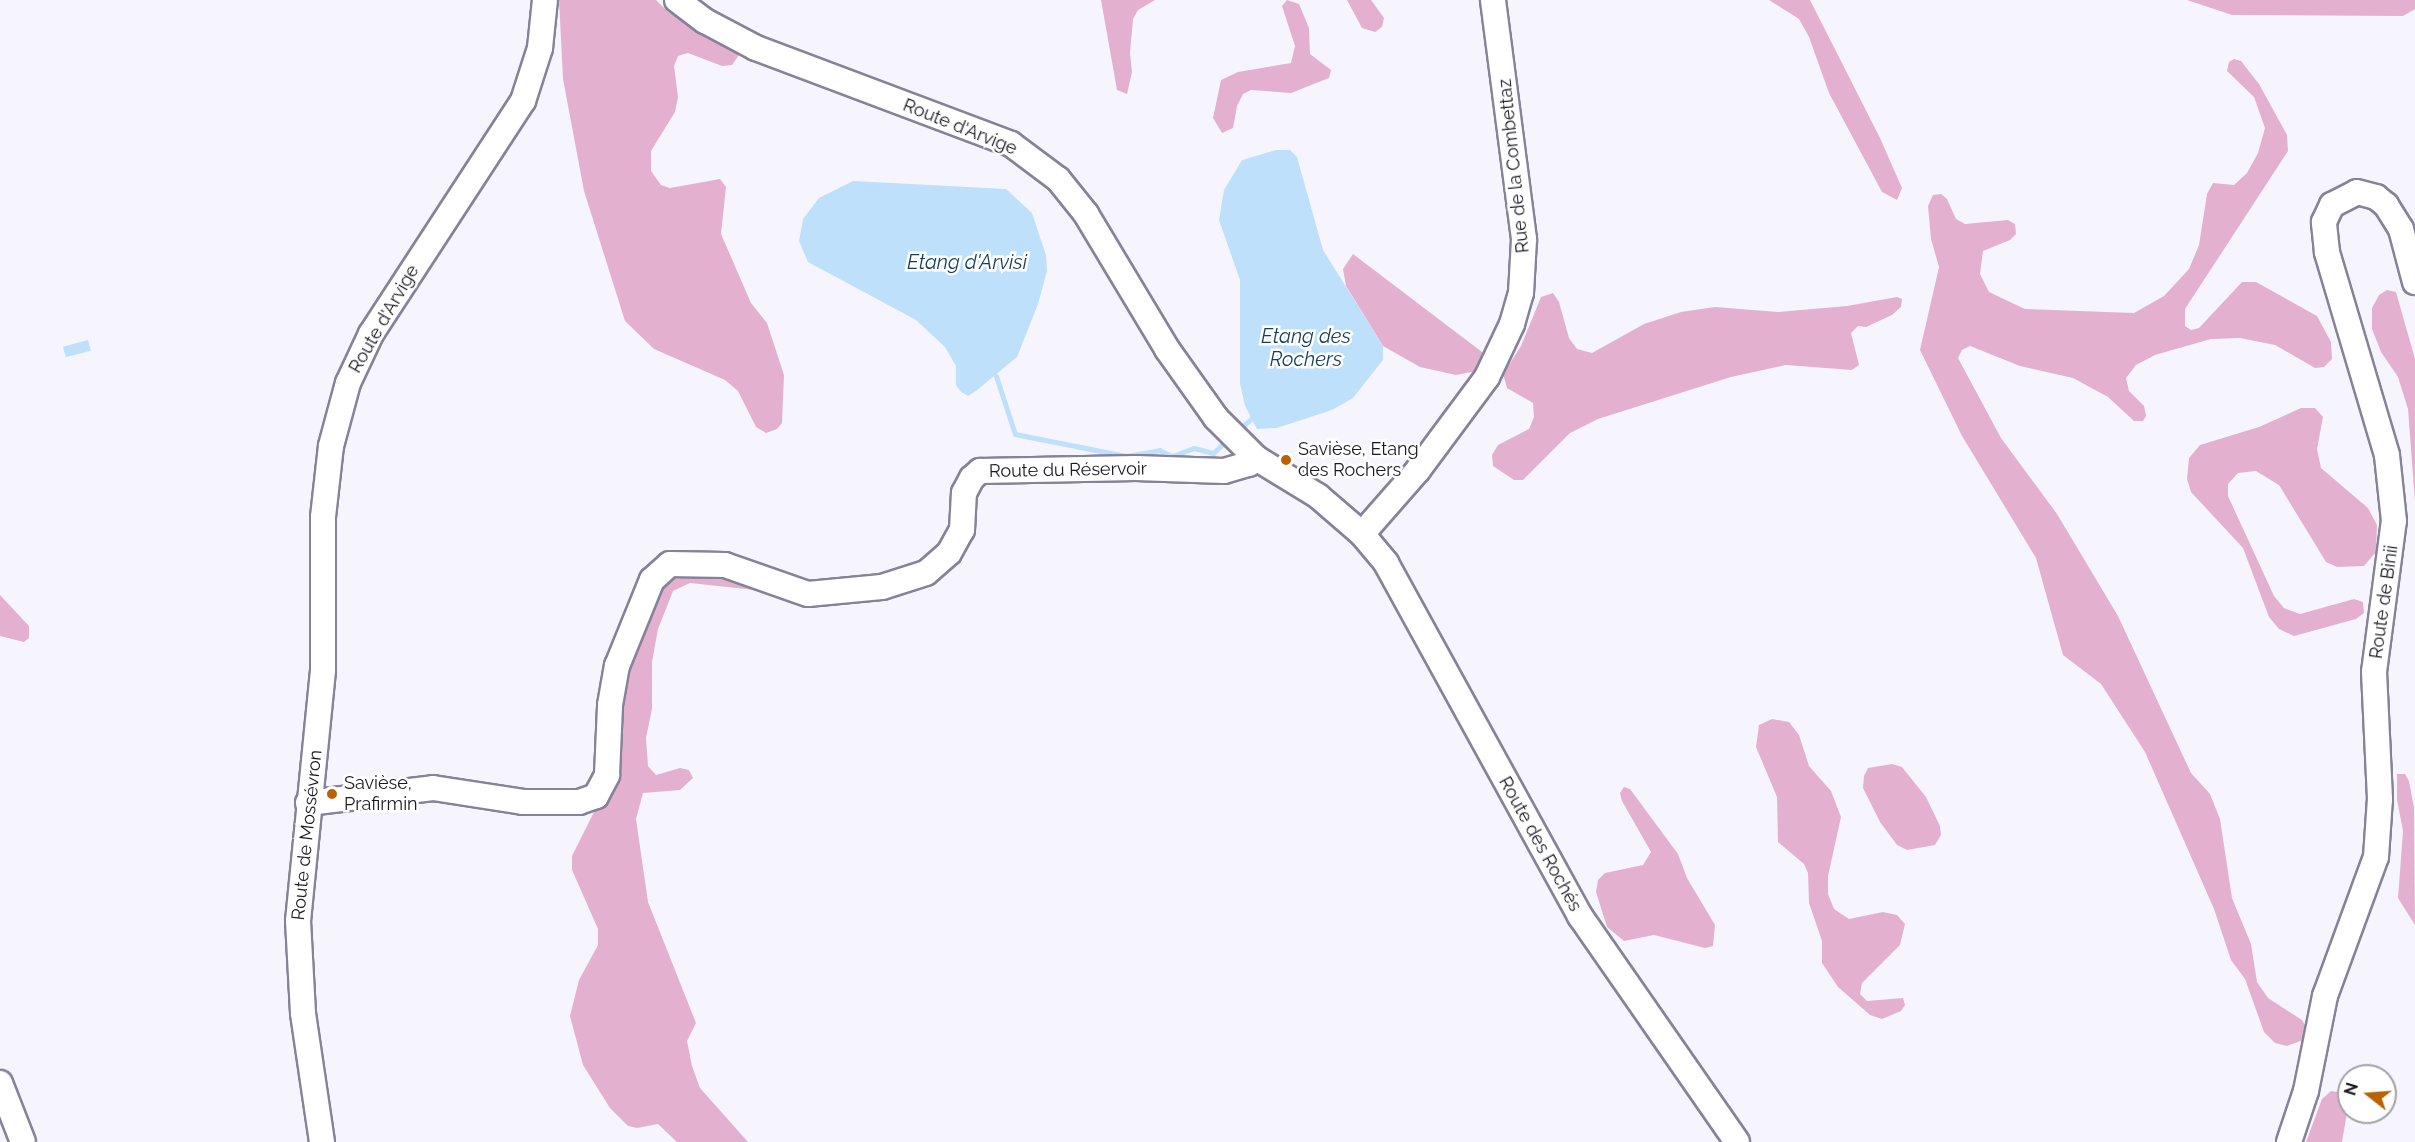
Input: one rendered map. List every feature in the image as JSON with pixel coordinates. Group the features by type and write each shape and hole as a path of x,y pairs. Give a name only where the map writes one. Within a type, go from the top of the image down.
{"street":[{"name":"Route d'Arvige","path":"323,670 325,494 331,446 345,393 371,334 523,101 540,48 545,0"},
{"name":"Route d'Arvige","path":"677,0 705,21 746,43 998,139 1042,165 1086,214 1182,373 1222,425 1256,458 1318,496 1362,534"},
{"name":"Rue de la Combettaz","path":"1362,534 1418,470 1487,377 1512,324 1521,293 1525,260 1522,212 1493,0"},
{"name":"Route de Binii","path":"2289,1142 2306,1091 2325,996 2376,857 2380,799 2374,672 2394,521 2387,455 2327,252 2324,222 2332,204 2357,192 2376,196 2386,205 2401,229 2415,282"},
{"name":"Route du Réservoir","path":"308,803 433,788 539,803 579,802 596,796 603,789 607,775 612,690 617,666 652,580 670,564 725,565 808,594 882,587 926,573 949,553 962,530 964,493 972,477 980,471 1114,468 1224,471 1249,464 1256,458"},
{"name":"Route des Rochés","path":"1362,534 1393,574 1580,916 1737,1142"},
{"name":"Route de Mossévron","path":"322,1142 299,950 298,907 323,670"},
{"path":"0,1083 23,1142"}],"shaded area":[{"path":"559,0 656,0 668,12 733,48 739,55 732,65 722,66 688,53 678,56 674,66 678,97 675,112 651,151 651,171 661,185 670,188 720,179 726,187 721,234 751,303 767,323 784,375 782,423 777,429 766,433 756,427 738,391 725,380 654,349 625,321 584,191 563,79"},
{"path":"1101,0 1155,0 1138,10 1133,19 1130,53 1132,72 1127,94 1117,90"},
{"path":"1287,0 1299,4 1309,28 1310,54 1331,70 1329,78 1291,93 1251,90 1243,94 1237,106 1233,128 1222,133 1213,118 1221,80 1238,72 1291,63 1295,46 1282,6"},
{"path":"1347,0 1371,0 1384,18 1382,27 1375,32 1362,28"},
{"path":"1769,0 1810,0 1880,138 1902,188 1897,200 1882,192 1829,93 1809,37 1799,19"},
{"path":"2187,0 2415,0 2415,9 2403,16 2232,15"},
{"path":"2234,59 2241,61 2259,84 2287,135 2288,151 2185,309 2185,326 2191,330 2199,328 2242,282 2256,282 2317,316 2331,342 2332,359 2324,367 2315,368 2275,345 2240,338 2211,339 2155,355 2136,365 2126,378 2129,391 2144,406 2146,416 2143,421 2134,421 2108,397 2073,378 2020,366 1970,346 1962,350 1958,358 2001,438 2057,514 2118,616 2191,773 2210,794 2220,819 2232,898 2251,944 2257,982 2268,998 2302,1020 2307,1028 2303,1040 2287,1046 2275,1043 2264,1032 2245,979 2231,960 2214,909 2145,752 2101,684 2063,655 2036,558 1962,436 1920,350 1939,267 1931,239 1928,206 1933,195 1941,194 1947,199 1956,219 1965,224 2008,220 2015,224 2016,234 2010,240 1983,251 1980,274 1989,292 2025,309 2134,313 2164,296 2189,269 2199,245 2207,194 2213,183 2234,185 2247,173 2258,153 2265,128 2254,97 2227,71 2229,62"},
{"path":"1353,254 1482,352 1484,359 1477,371 1456,375 1420,367 1383,346 1346,286 1343,269"},
{"path":"2387,290 2396,292 2415,359 2415,502 2408,409 2398,377 2381,352 2372,329 2372,308 2379,295"},
{"path":"1553,293 1559,302 1569,338 1577,349 1592,353 1644,324 1681,312 1715,307 1778,312 1847,306 1897,297 1902,299 1901,307 1892,315 1866,327 1858,326 1851,333 1859,365 1852,370 1786,365 1731,377 1598,419 1570,433 1523,480 1514,480 1493,466 1492,455 1498,445 1529,429 1534,417 1533,403 1507,388 1503,374 1521,346 1541,297"},
{"path":"2301,408 2315,408 2323,417 2317,449 2321,468 2368,508 2377,525 2376,552 2364,566 2337,567 2326,562 2279,485 2256,471 2238,473 2228,484 2228,496 2274,596 2284,608 2300,614 2354,599 2363,602 2364,613 2356,619 2294,636 2279,629 2269,617 2243,548 2191,492 2187,479 2189,458 2200,445 2259,427"},
{"path":"699,566 764,591 690,583 673,591 658,629 652,662 652,709 646,738 648,766 656,775 680,768 689,770 693,778 680,790 643,793 636,819 648,902 696,1023 687,1041 692,1066 700,1088 748,1142 677,1142 658,1124 637,1128 628,1126 610,1108 583,1065 570,1016 579,980 598,945 598,929 572,870 572,856 593,814 612,788 629,663 661,581"},
{"path":"0,595 29,626 29,638 24,642 0,636"},
{"path":"1772,719 1789,722 1799,735 1809,766 1831,791 1841,817 1828,876 1828,894 1834,909 1849,919 1883,912 1897,915 1905,924 1900,945 1862,983 1860,994 1867,1001 1903,998 1905,1005 1901,1011 1882,1019 1870,1015 1838,987 1822,963 1822,941 1809,903 1808,873 1804,864 1778,842 1777,797 1756,747 1759,725"},
{"path":"1892,764 1902,767 1926,797 1940,826 1941,835 1935,845 1907,850 1897,845 1880,822 1863,788 1864,776 1868,768"},
{"path":"2397,774 2405,774 2409,781 2414,808 2415,925 2398,898 2403,831 2397,800"},
{"path":"1624,787 1630,789 1678,854 1687,878 1715,925 1713,946 1705,948 1654,935 1624,941 1607,927 1596,892 1598,880 1605,873 1643,865 1651,852 1622,801 1620,793"},
{"path":"2331,1091 2337,1092 2337,1124 2345,1124 2342,1142 2306,1142 2322,1099"}],"water":[{"name":"Etang des Rochers","path":"1276,150 1290,150 1297,157 1323,250 1383,346 1383,360 1353,398 1332,410 1277,428 1257,429 1245,406 1240,383 1240,280 1219,220 1224,190 1242,160"},
{"name":"Etang d'Arvisi","path":"853,181 1006,189 1032,213 1046,255 1047,271 1038,304 1017,357 968,396 956,385 956,366 945,347 916,320 808,262 799,241 803,219 819,198"},
{"path":"88,340 91,351 66,357 63,347"}],"waterway":[{"path":"996,376 1015,434 1126,456 1159,450 1172,456 1194,448 1213,453 1228,439"},
{"path":"1237,431 1252,418"}],"place":[{"name":"Savièse, Etang des Rochers","path":"1286,460"},
{"name":"Savièse, Prafirmin","path":"332,794"}]}
